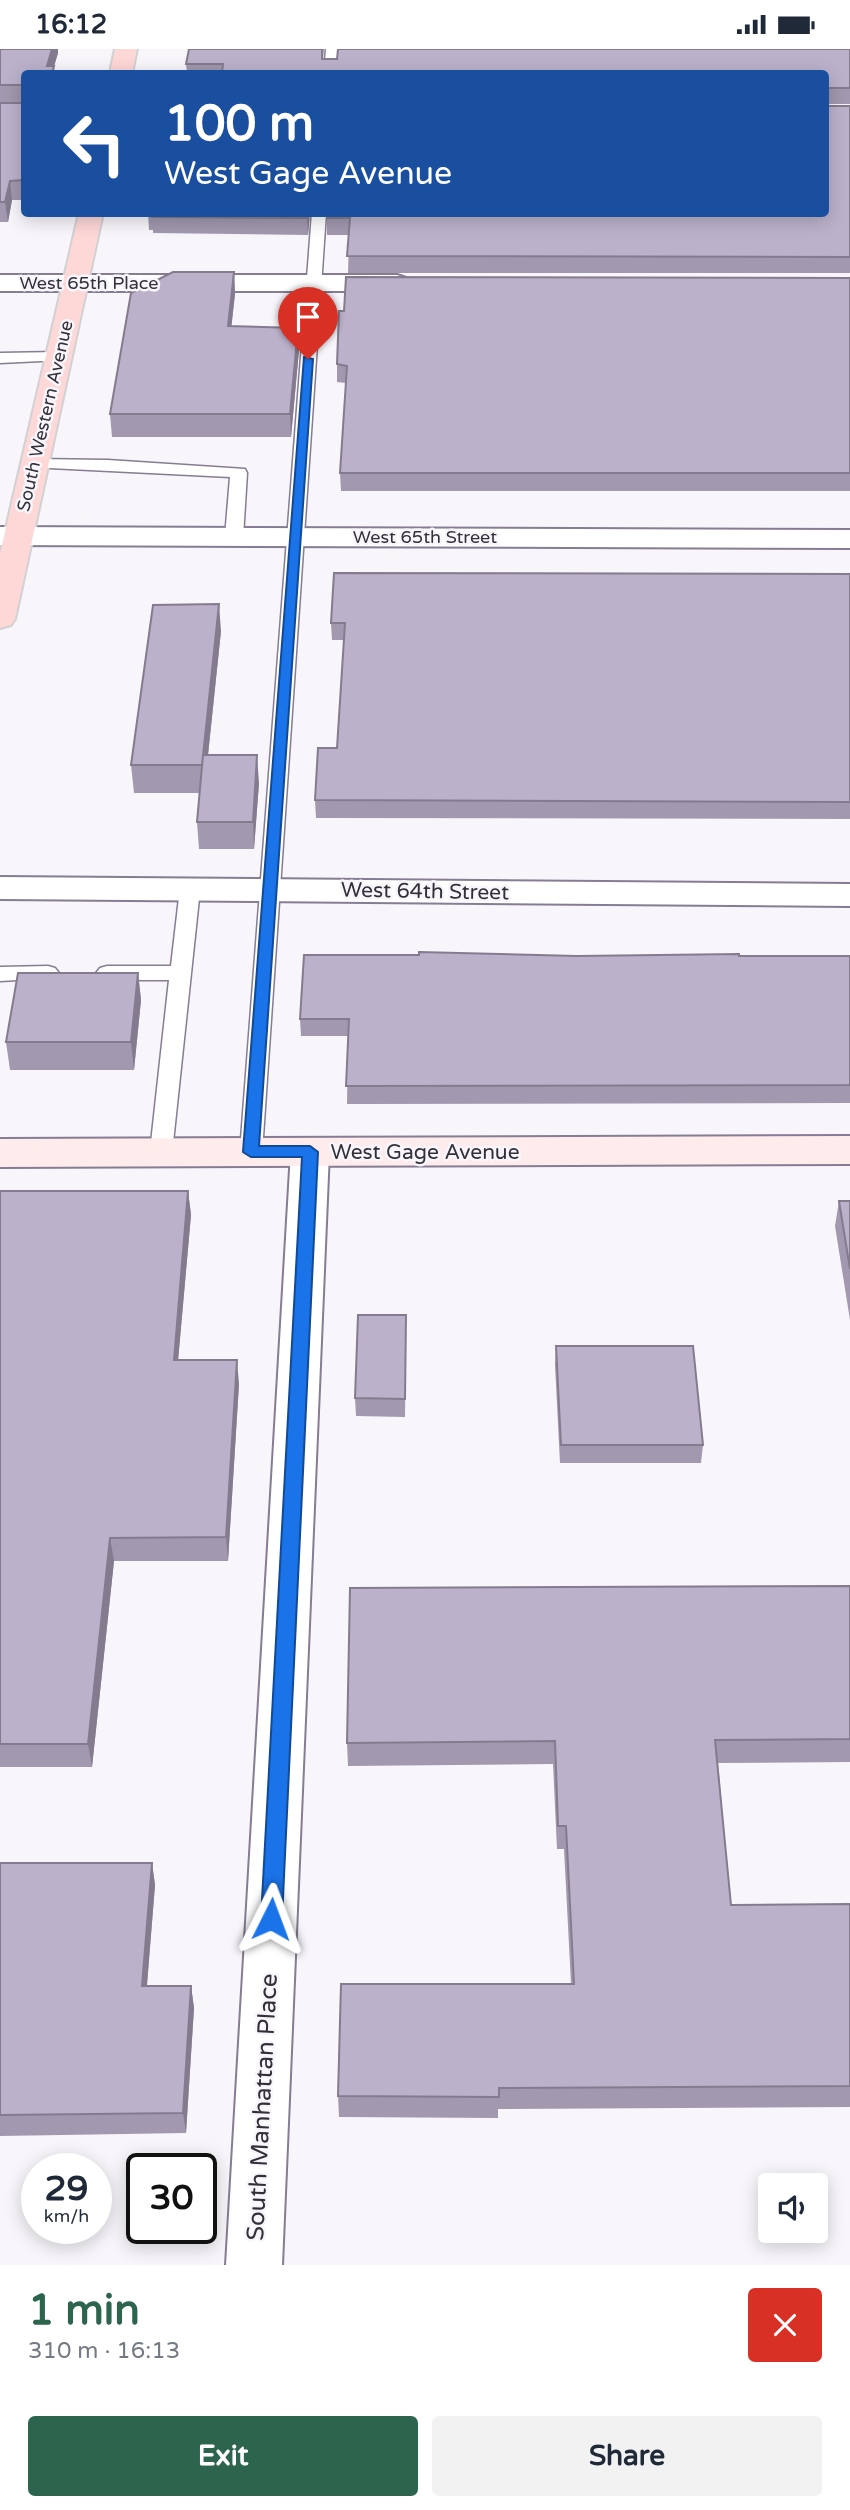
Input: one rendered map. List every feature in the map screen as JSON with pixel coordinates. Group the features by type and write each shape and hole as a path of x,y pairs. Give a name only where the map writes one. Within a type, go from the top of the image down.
{"main road":[{"path":"122,70 126,49"},
{"name":"South Western Avenue","path":"0,619 9,536 35,464 90,217"}],"street":[{"name":"West 65th Place","path":"0,283 423,283"},
{"name":"West 65th Street","path":"9,536 850,539"},
{"name":"West 64th Street","path":"0,888 850,895"},
{"name":"West Gage Avenue","path":"0,1153 850,1150"},
{"name":"South Manhattan Place","path":"254,2265 310,1152"}],"lane":[{"path":"330,70 332,49"},
{"path":"251,1152 319,217"},
{"path":"0,358 58,357"},
{"path":"35,464 108,465 239,473 234,537"},
{"path":"161,1152 190,889"},
{"path":"0,974 181,973"}],"building":[{"path":"0,49 52,49 47,66 54,66 53,70 21,70 21,85 0,85"},
{"path":"189,49 322,49 322,59 337,59 338,49 850,49 850,88 829,88 829,70 222,70 223,64 186,64"},
{"path":"0,103 21,103 21,180 10,181 5,202 0,202"},
{"path":"829,106 850,106 850,257 347,256 350,218 327,218 829,217"},
{"path":"152,217 307,217 307,218"},
{"path":"173,272 234,272 228,326 298,328 290,414 110,414 131,293"},
{"path":"346,277 850,278 850,473 340,473 347,366 337,364 339,311 344,311"},
{"path":"334,573 850,574 850,802 315,800 318,748 337,748 345,623 331,623"},
{"path":"219,604 202,765 131,765 153,605"},
{"path":"203,755 257,755 253,822 197,822"},
{"path":"419,952 577,956 850,956 850,1085 346,1086 349,1019 300,1019 304,955 419,955"},
{"path":"18,973 138,973 131,1042 6,1042"},
{"path":"0,1191 188,1191 174,1360 237,1360 226,1537 110,1538 88,1744 0,1744"},
{"path":"839,1201 850,1201 850,1269"},
{"path":"358,1315 406,1315 405,1399 355,1398"},
{"path":"556,1346 693,1346 703,1445 561,1445"},
{"path":"850,1586 850,1739 715,1740 731,1905 850,1904 850,2086 499,2088 499,2097 338,2096 341,1984 574,1984 566,1826 558,1826 555,1741 347,1743 350,1588"},
{"path":"0,1863 152,1863 142,1986 191,1986 183,2113 0,2115"}],"route":[{"path":"271,1919 310,1152 251,1152 308,359"}]}
